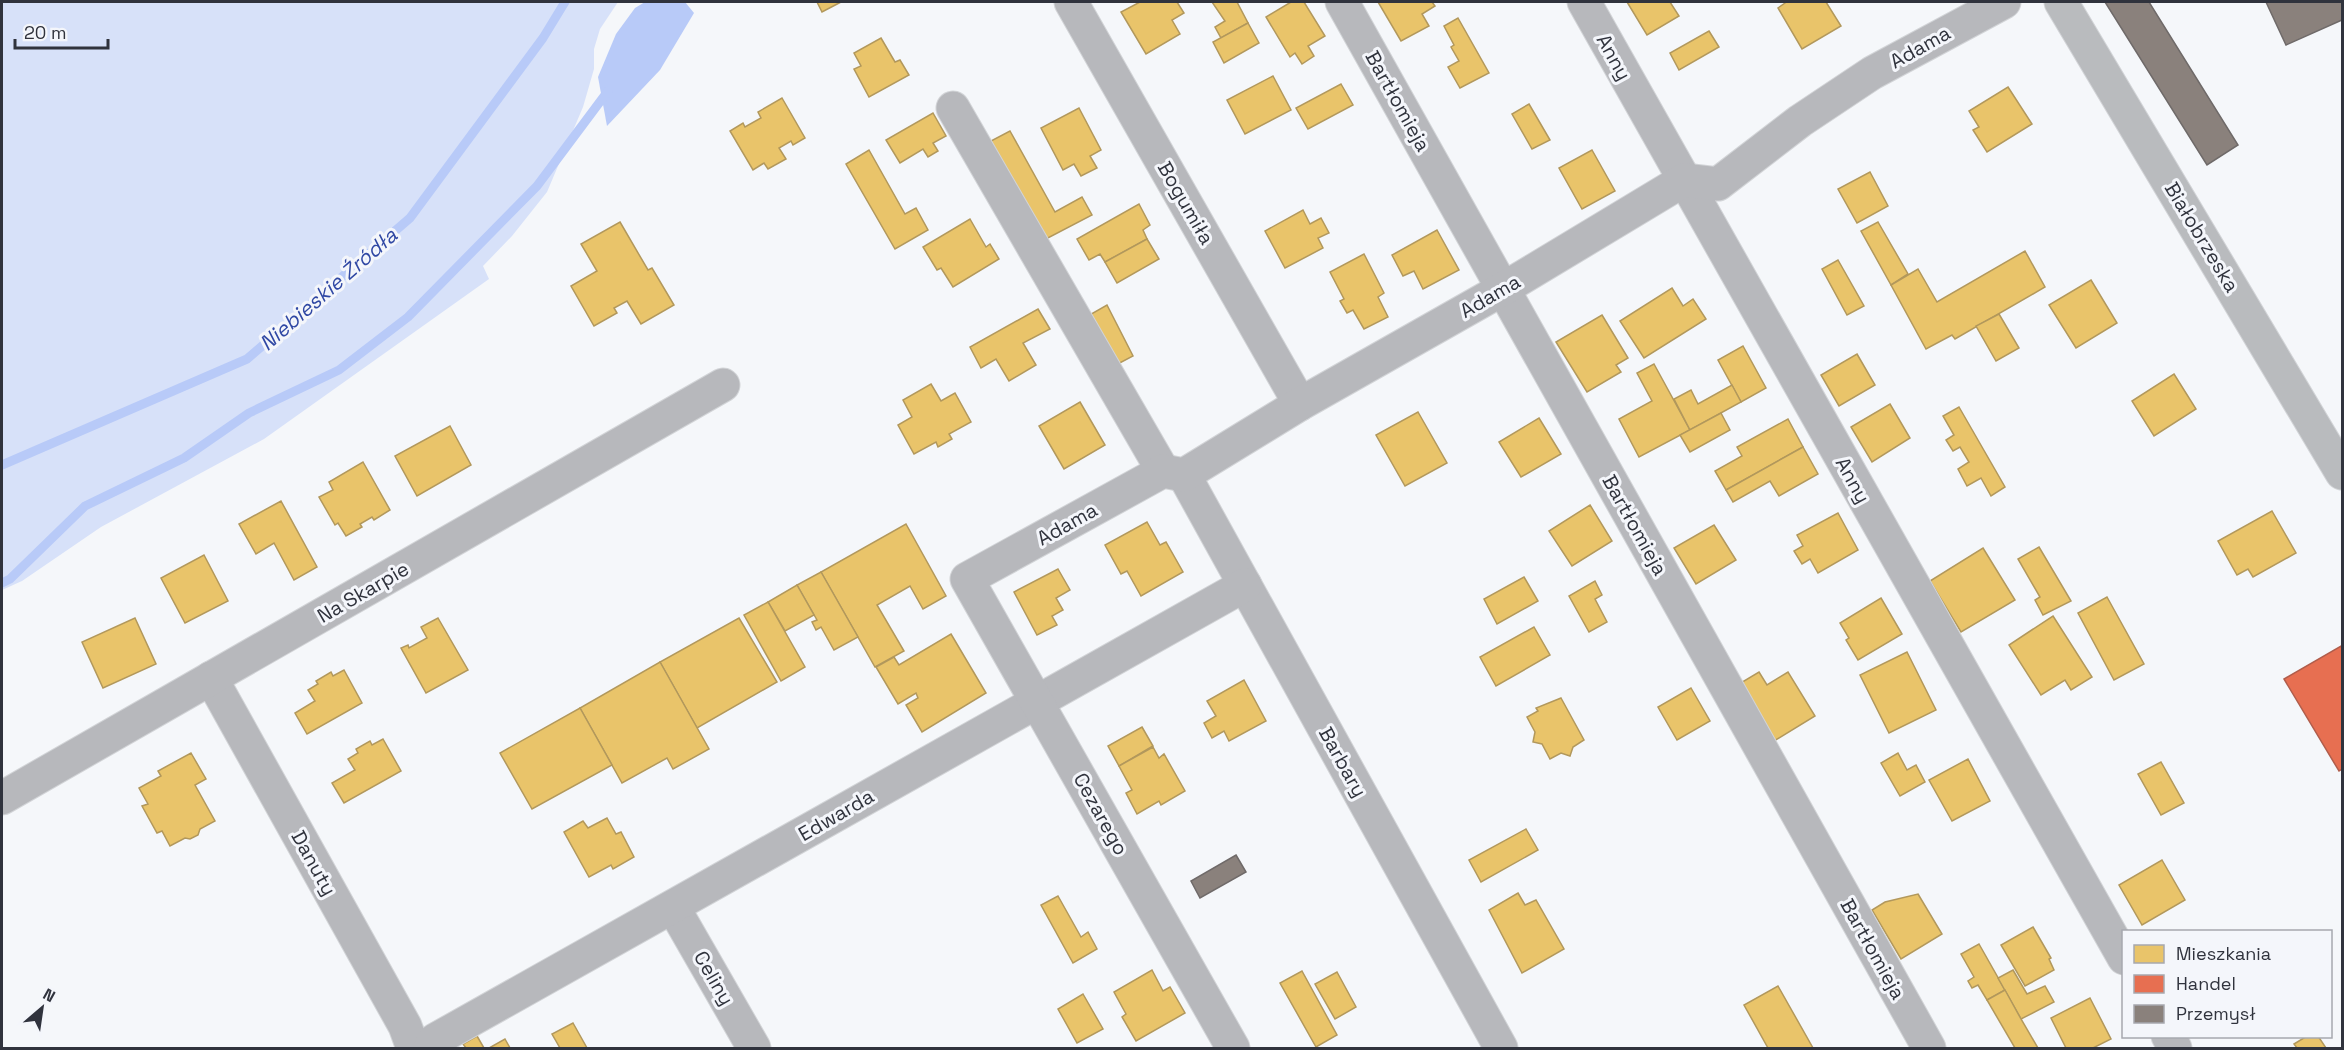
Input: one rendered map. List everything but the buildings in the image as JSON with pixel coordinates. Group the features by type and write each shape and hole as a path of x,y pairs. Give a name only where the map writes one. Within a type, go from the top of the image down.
{"main road":[{"name":"Białobrzeska","path":"2061,2 2341,467"}],"street":[{"name":"Bogumiła","path":"1071,2 1300,404"},
{"name":"Bartłomieja","path":"1342,2 1929,1048"},
{"name":"Anny","path":"1584,2 2122,954"},
{"name":"Adama","path":"967,579 1173,473 1300,404 1503,289 1683,180 1718,184 1800,121 1872,73 2004,2"},
{"name":"Barbary","path":"953,108 1173,473 1245,585 1502,1048"},
{"name":"Na Skarpie","path":"2,798 723,385"},
{"name":"Cezarego","path":"967,579 1233,1048"},
{"name":"Edwarda","path":"430,1048 435,1040 1245,585"},
{"name":"Danuty","path":"211,678 405,1026 413,1048"},
{"name":"Celiny","path":"673,907 754,1048"}],"shaded area":[{"path":"2,2 618,2 600,29 594,49 594,69 583,107 547,192 512,236 483,266 489,279 264,439 101,527 22,581 2,590"}],"water":[{"path":"645,2 685,2 694,13 660,70 607,126 598,77 616,34 635,8"}],"waterway":[{"name":"Niebieskie Źródła","path":"2,465 247,359 410,218 543,38 565,2"},
{"path":"2,583 10,579 85,506 184,458 249,413 339,370 408,317 537,186 608,91"}]}
